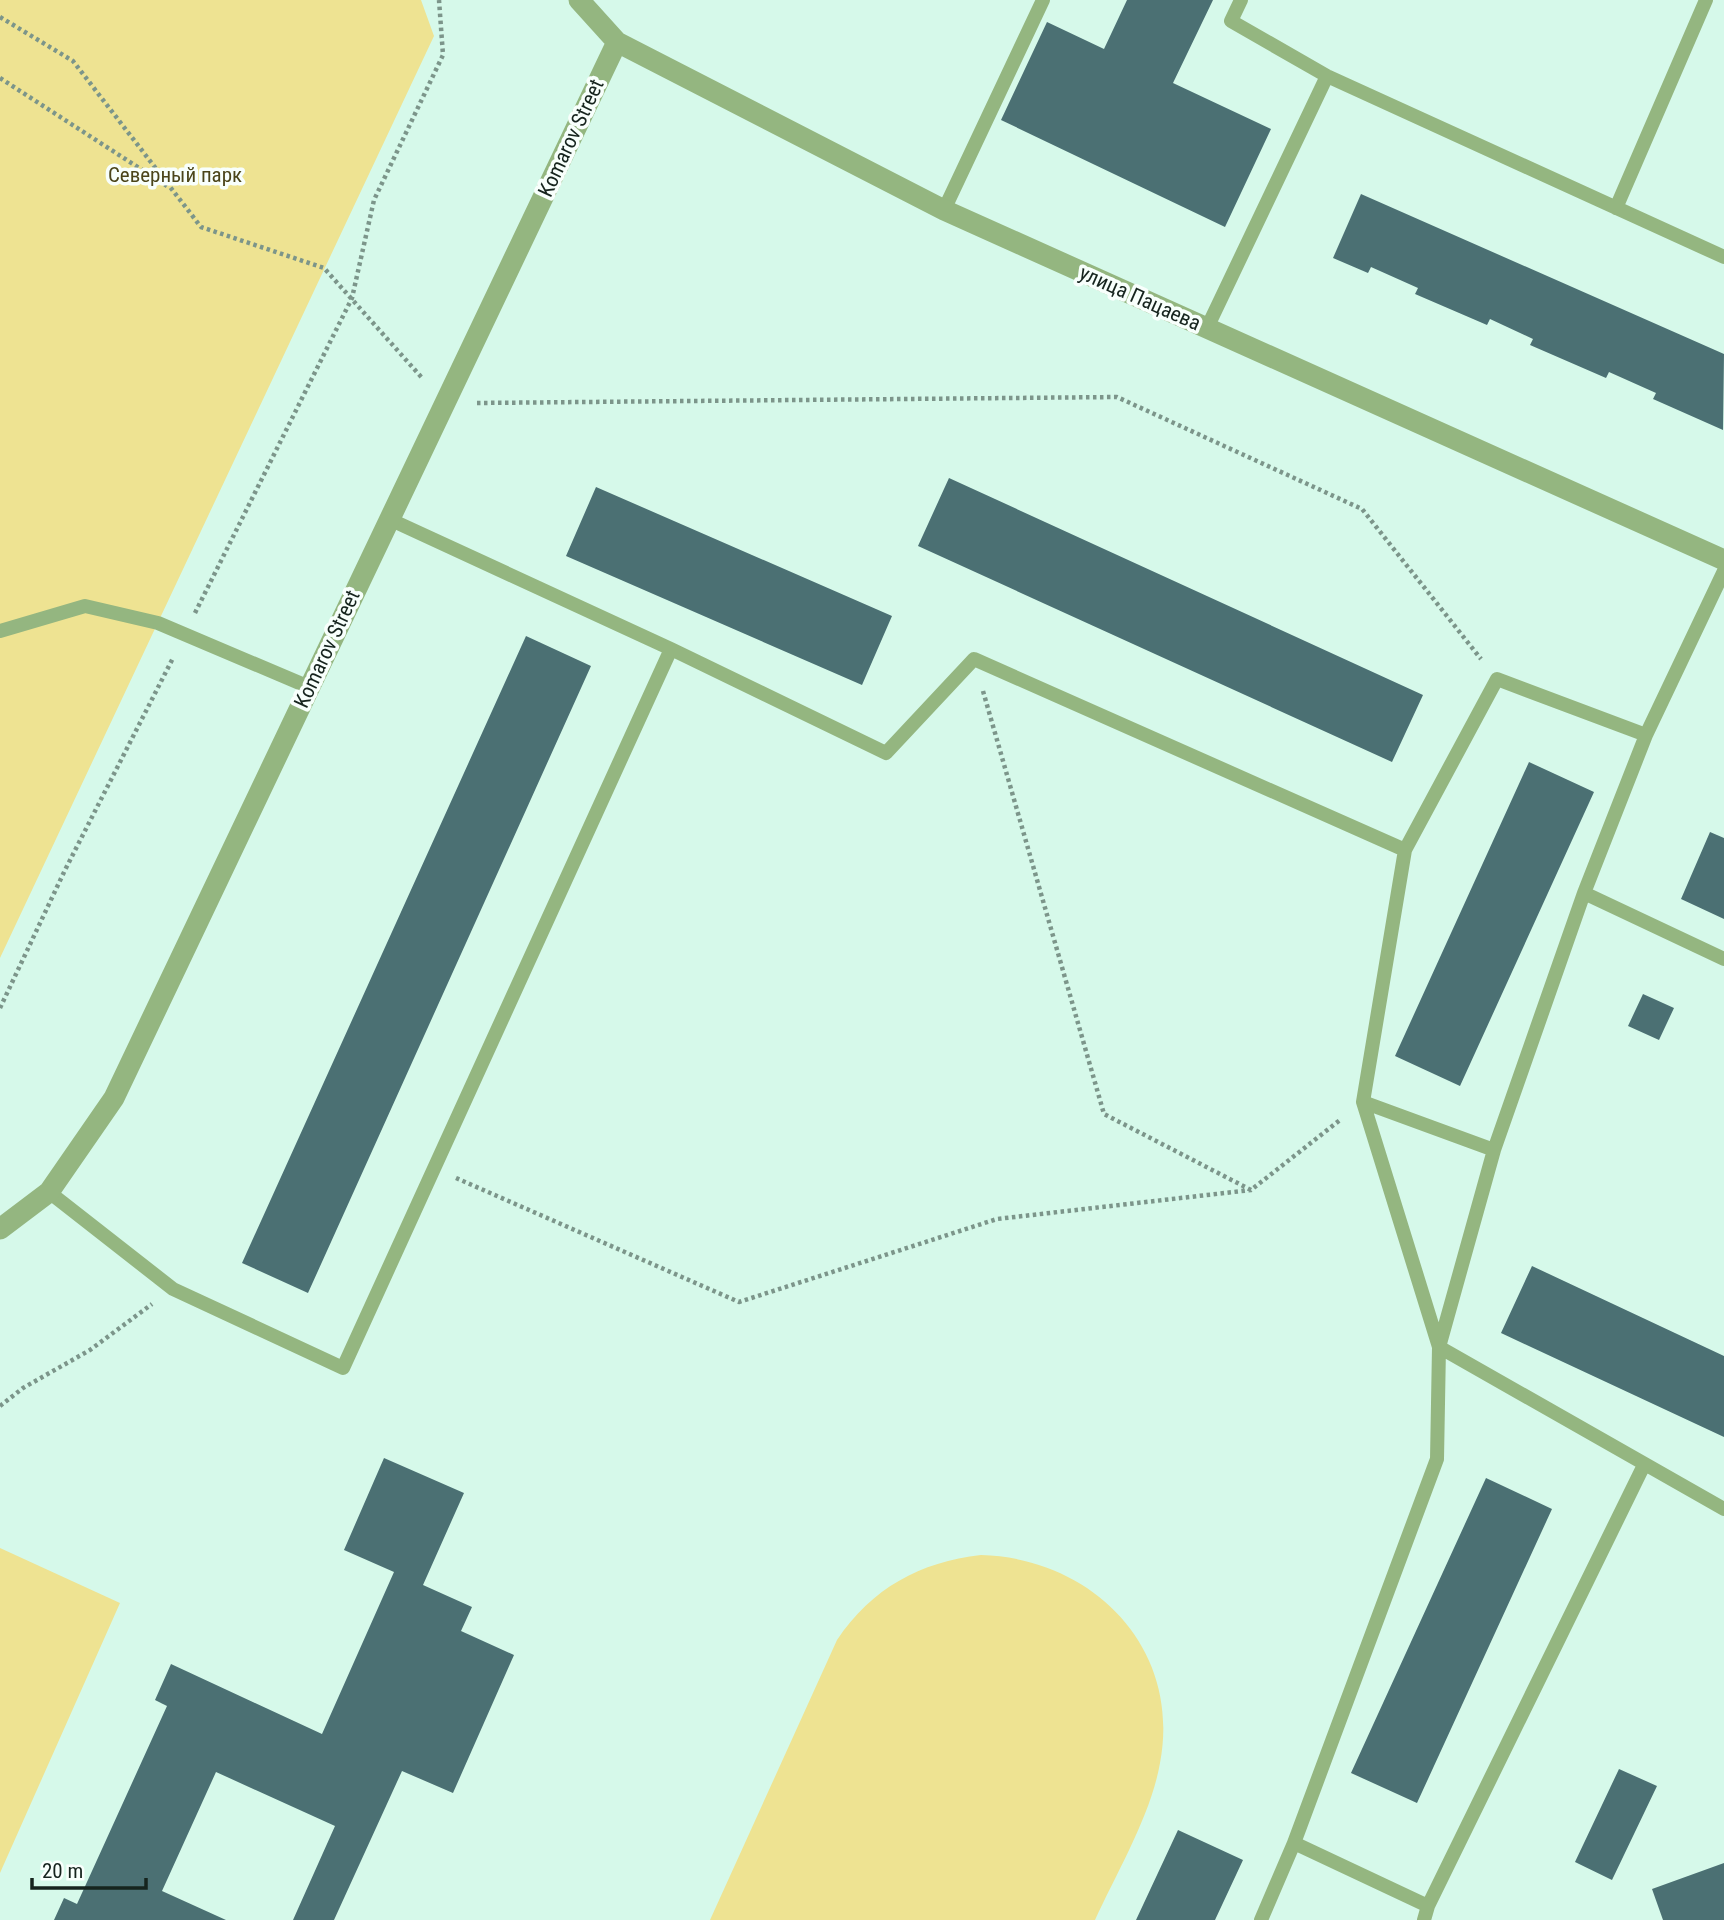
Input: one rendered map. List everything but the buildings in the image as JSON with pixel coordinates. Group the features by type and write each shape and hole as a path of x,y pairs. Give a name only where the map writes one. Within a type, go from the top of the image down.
{"street":[{"name":"улица Пацаева","path":"579,0 617,42 944,210 1724,560"},
{"name":"Komarov Street","path":"0,1229 49,1192 114,1098 617,42"}],"lane":[{"path":"944,210 1043,0"},
{"path":"1241,0 1231,21 1327,76 1724,257"},
{"path":"1616,208 1706,0"},
{"path":"1207,328 1327,76"},
{"path":"389,519 671,649 886,753 974,660 1405,850"},
{"path":"1261,1920 1294,1843 1437,1459 1440,1347 1494,1150 1584,893 1646,735 1724,571"},
{"path":"0,631 85,606 158,623 309,687"},
{"path":"49,1192 173,1289 343,1368 671,649"},
{"path":"1646,735 1497,678 1405,850 1363,1102 1440,1347 1724,1509"},
{"path":"1584,893 1724,959"},
{"path":"1363,1102 1494,1150"},
{"path":"1294,1843 1426,1913 1644,1465"}],"path":[{"path":"0,1008 65,870 352,298 374,200 443,55 439,0"},
{"path":"0,17 73,61 201,227 324,268 445,403 1117,397 1362,509 1497,678"},
{"path":"0,78 170,187"},
{"path":"974,660 1104,1114 1251,1190"},
{"path":"435,1168 739,1302 997,1219 1251,1190 1363,1102"},
{"path":"0,1406 23,1388 90,1350 173,1289"}],"green space":[{"name":"Северный парк","path":"0,0 421,0 434,36 0,958"},
{"path":"0,1548 120,1603 0,1873"},
{"path":"981,1555 1021,1560 1059,1572 1092,1592 1120,1617 1142,1647 1157,1682 1163,1721 1156,1783 1141,1823 1095,1920 710,1920 837,1640 866,1606 899,1581 938,1564"}]}
